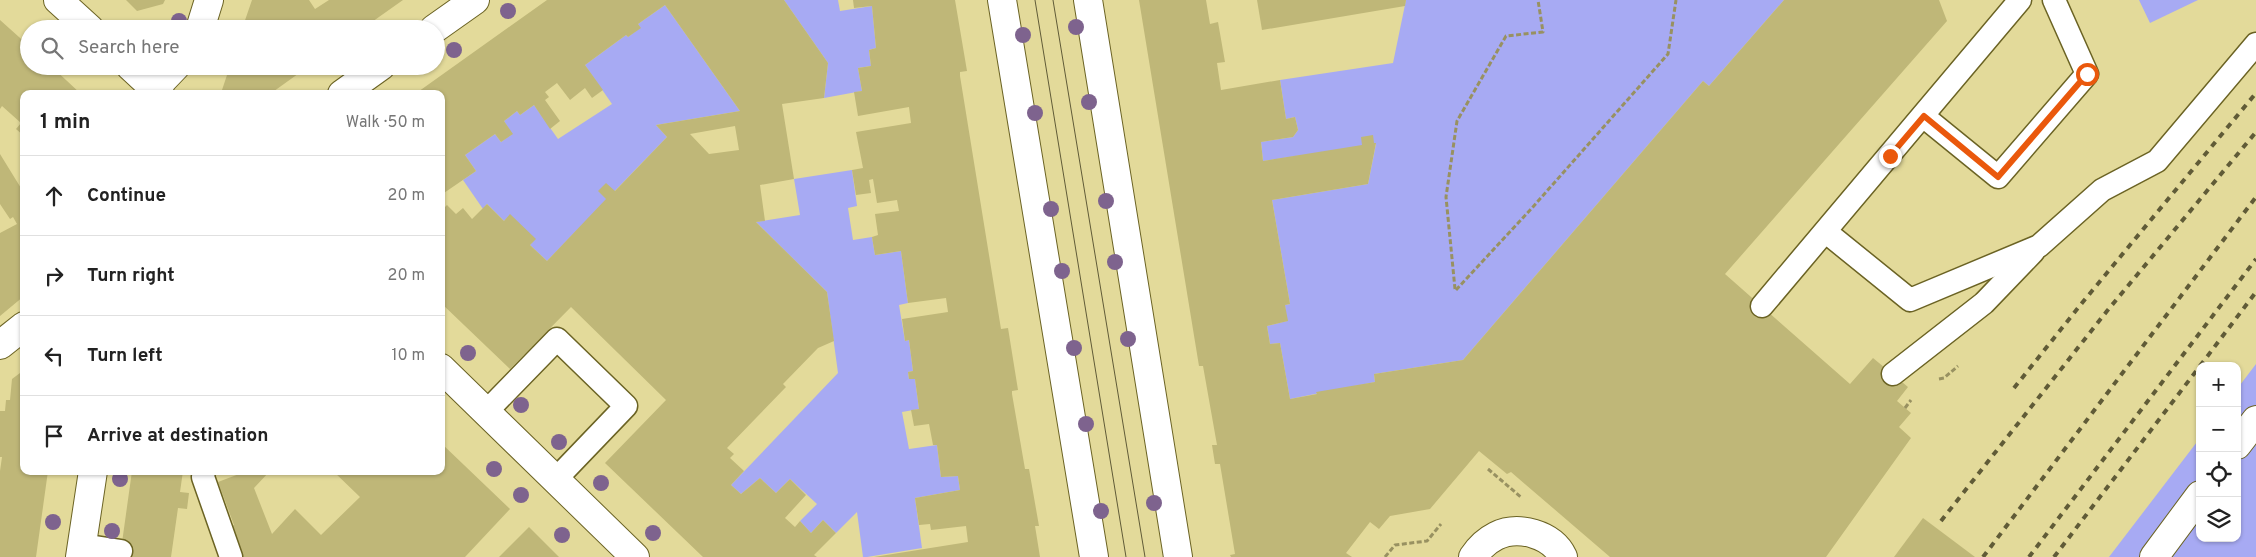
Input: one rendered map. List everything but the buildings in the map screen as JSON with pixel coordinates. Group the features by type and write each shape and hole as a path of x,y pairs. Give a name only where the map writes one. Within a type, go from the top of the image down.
{"street":[{"path":"58,0 80,20"},
{"path":"203,20 209,0"},
{"path":"445,21 475,0"},
{"path":"1002,0 1094,557"},
{"path":"1088,0 1178,557"},
{"path":"140,75 156,90"},
{"path":"158,90 169,75"},
{"path":"348,90 368,75"},
{"path":"0,345 20,329"},
{"path":"445,372 636,557"},
{"path":"2241,440 2256,420"},
{"path":"81,551 92,475"},
{"path":"2154,557 2199,497"},
{"path":"1473,557 1482,545 1497,535 1514,531 1532,532 1548,540 1563,557"}],"lane":[{"path":"1762,306 2020,0"},
{"path":"1924,116 1998,177 2087,74 2054,0"},
{"path":"1893,374 1984,303 2039,246 2102,190 2158,161 2256,44"},
{"path":"1826,232 1910,300 2039,246"},
{"path":"486,412 557,339 626,406 556,479"},
{"path":"203,475 231,557"},
{"path":"81,551 121,551"}],"path":[{"path":"1538,0 1543,32 1506,36 1457,121 1446,196 1456,290 1532,208 1668,54 1676,0"},
{"path":"1385,557 1395,545 1427,541 1441,524"}],"shaded area":[{"path":"784,0 838,0 840,11 872,6 876,48 869,50 871,66 858,68 862,91 824,98 828,63"},
{"path":"1406,0 1784,0 1709,86 1703,81 1463,360 1374,374 1375,382 1290,399 1280,343 1270,344 1267,326 1287,321 1285,305 1290,304 1272,200 1368,184 1376,144 1263,161 1261,142 1293,137 1298,130 1295,117 1286,119 1280,80 1393,63"},
{"path":"2139,0 2198,0 2150,23"},
{"path":"665,5 740,111 656,125 667,137 547,261 530,245 535,239 510,215 504,221 487,204 483,209 463,180 476,171 465,155 495,134 501,142 512,134 504,121 517,111 520,115 534,105 558,139 612,104 585,65 626,35 628,37 640,28 638,24"},
{"path":"852,170 857,206 848,208 853,240 872,237 875,255 901,251 908,303 899,305 905,341 909,340 913,371 908,372 909,379 915,379 919,409 902,412 909,449 937,445 941,477 958,476 960,490 915,498 922,548 867,557 863,557 857,512 836,533 823,520 811,533 800,521 817,504 790,479 776,493 760,478 741,494 731,485 838,373 827,292 756,222 800,215 794,179"},
{"path":"2256,364 2256,557 2109,557 2196,443 2196,542 2241,542 2241,384"}],"tram line":[{"path":"1035,0 1126,557"},
{"path":"1053,0 1145,557"}],"railway":[{"path":"2014,388 2256,93"},
{"path":"1941,521 2107,311 2256,132"},
{"path":"1983,557 2256,197"},
{"path":"2029,557 2256,259"},
{"path":"2203,362 2256,292"},
{"path":"2054,557 2196,371"}],"route":[{"path":"1890,156 1924,116 1998,177 2087,74"}]}
